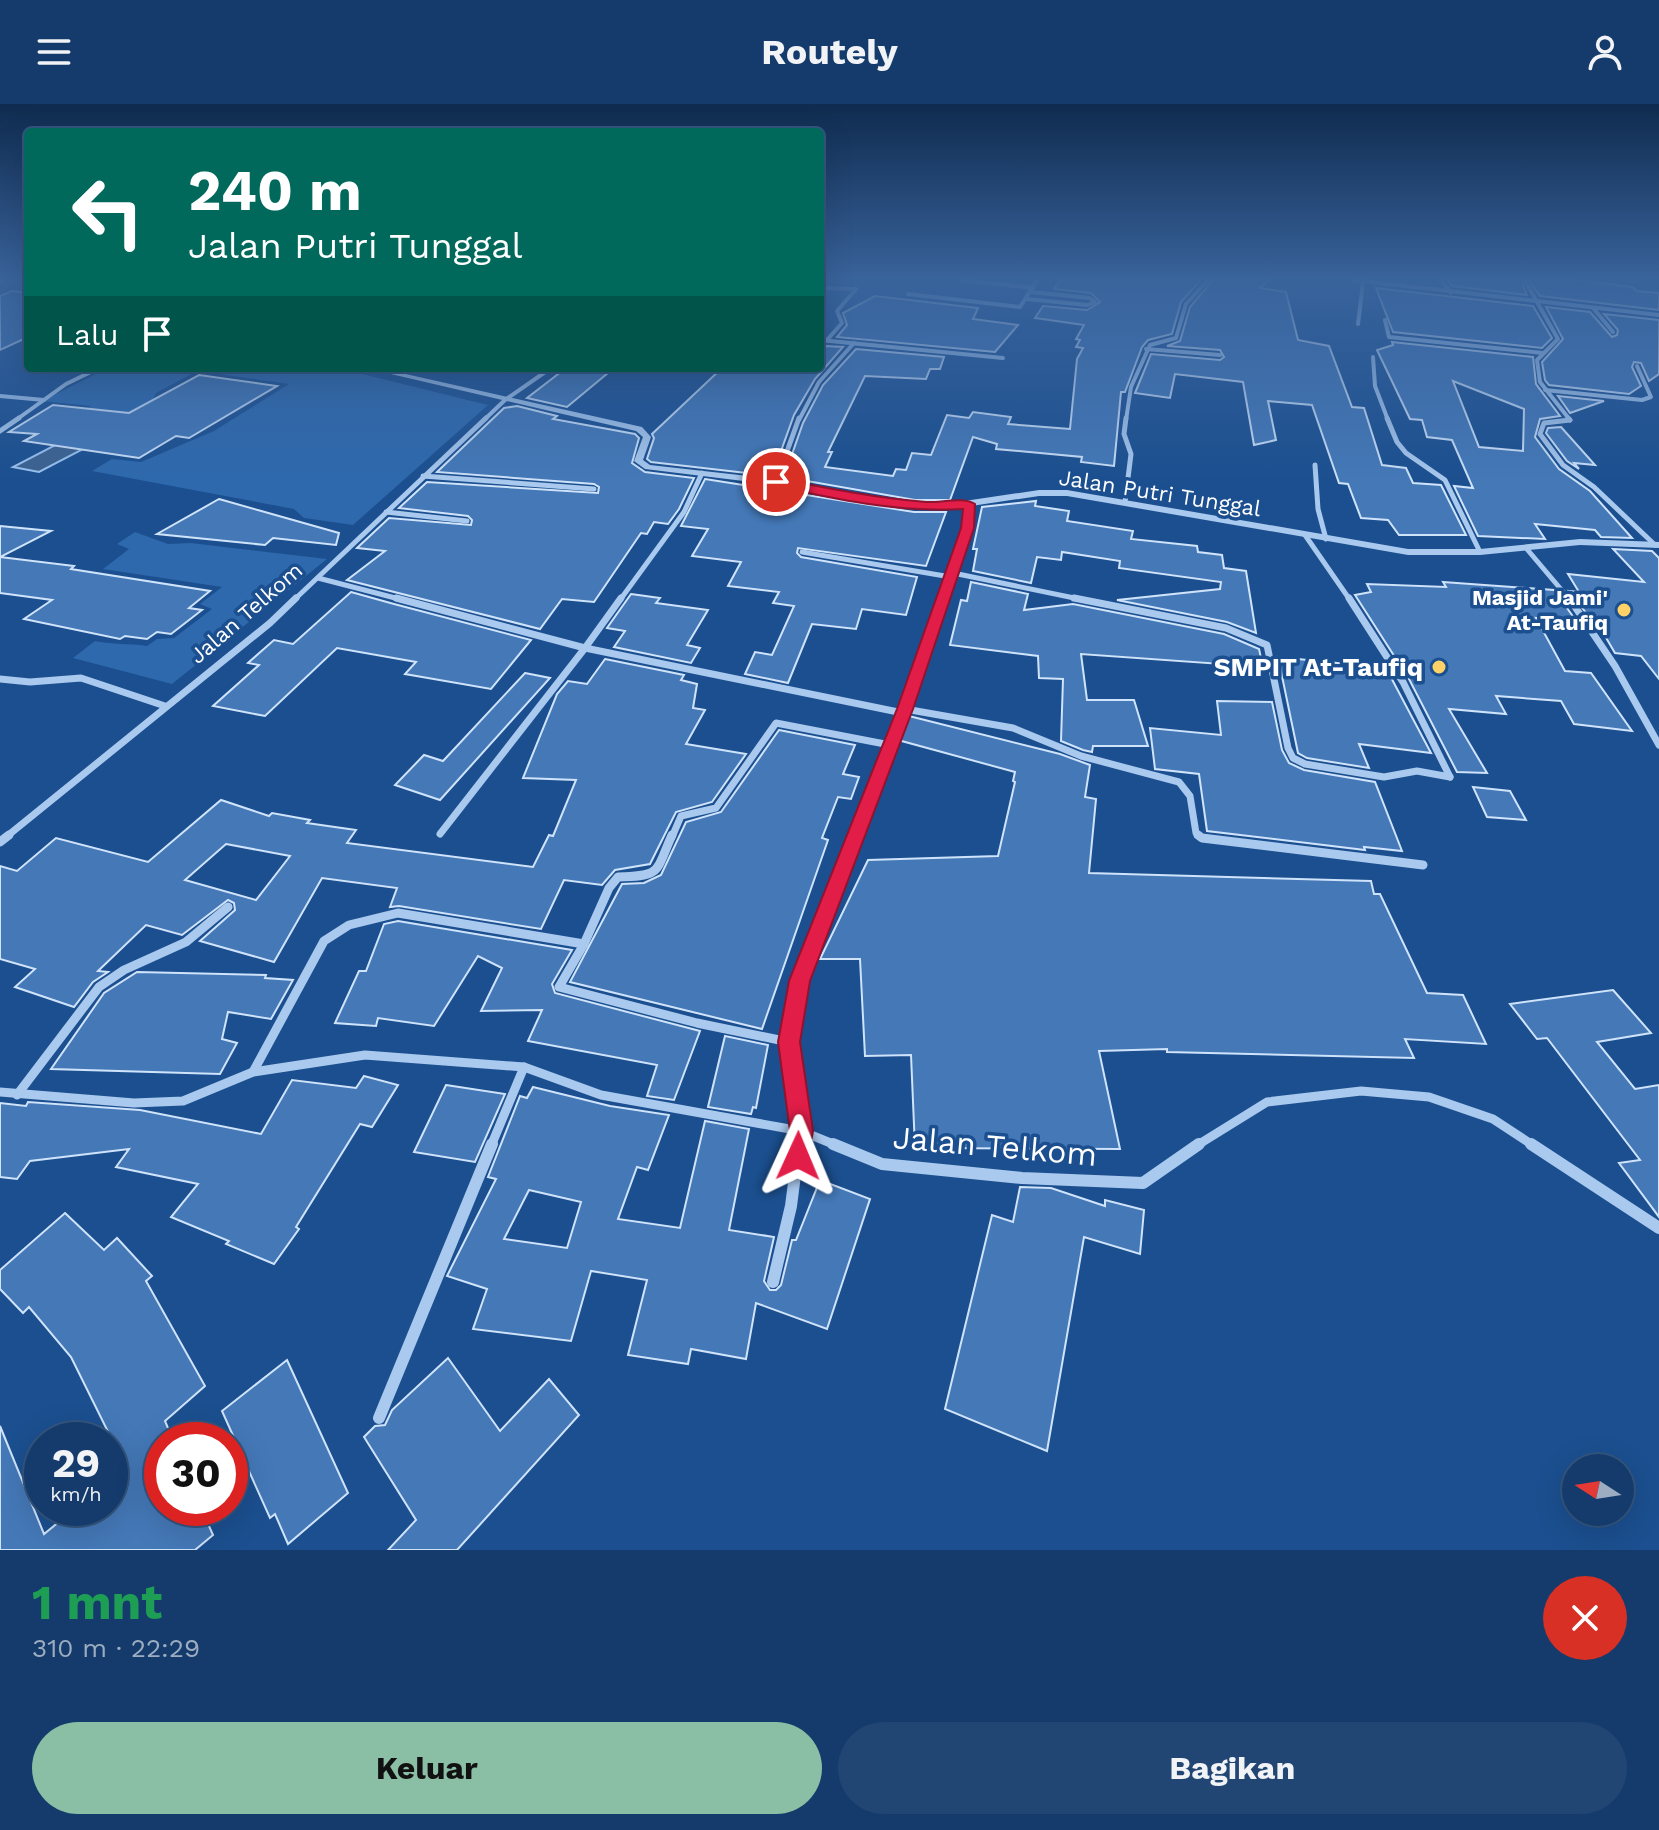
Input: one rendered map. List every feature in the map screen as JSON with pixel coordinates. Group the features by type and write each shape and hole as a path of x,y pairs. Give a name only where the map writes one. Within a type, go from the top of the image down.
{"street":[{"path":"776,482 788,460 794,433 816,385 832,363 849,347"},
{"path":"899,347 1003,358"},
{"path":"1125,502 1131,454 1124,434 1131,387 1146,349 1150,347"},
{"path":"1490,347 1543,353"},
{"path":"1551,347 1543,353 1536,367 1544,390 1570,420 1544,423 1540,434 1563,465 1594,487 1657,545"},
{"path":"1146,349 1220,355"},
{"path":"1373,357 1375,386 1397,442 1406,453 1445,480 1480,552"},
{"path":"1544,390 1642,400 1651,397 1637,366"},
{"path":"0,431 66,384 91,372"},
{"name":"Jalan Putri Tunggal","path":"389,372 644,431 647,437 637,458 641,464 776,482 888,503 936,507 1052,492 1408,552 1480,552 1580,542 1657,545"},
{"name":"Jalan Telkom","path":"0,842 270,623 505,400 545,372"},
{"path":"0,396 45,400"},
{"path":"1315,465 1318,509 1326,539"},
{"path":"440,834 585,648 684,512 702,473"},
{"path":"423,476 594,489"},
{"path":"773,1282 791,1206 801,1131 789,1042 799,981 904,711 968,528 969,504"},
{"path":"386,512 467,521"},
{"path":"802,552 952,575 1184,621 1225,626 1267,645 1288,748 1293,758 1305,764 1384,777 1417,771 1450,777 1433,734 1397,668 1305,535"},
{"path":"1526,548 1561,585 1593,628 1659,745"},
{"path":"318,578 585,648 904,711 1001,725 1081,756 1179,782 1190,796 1196,833 1202,838 1423,865"},
{"path":"0,679 30,682 81,678 165,706"},
{"path":"789,1042 697,1023 559,987 584,944 609,888 618,877 650,876 656,871 681,816 689,811 703,812 716,808 776,723 890,745"},
{"path":"17,1095 41,1069 80,1010 99,988 116,974 196,936 228,907"},
{"path":"253,1072 324,941 337,928 354,921 368,922 398,913 584,944"},
{"name":"Jalan Telkom","path":"0,1092 134,1103 183,1101 253,1072 365,1055 524,1067 601,1095 801,1131 882,1164 1022,1178 1143,1183 1225,1126 1267,1102 1361,1091 1429,1097 1493,1119 1659,1228"},
{"path":"379,1418 524,1067"}],"shaded area":[{"path":"100,372 195,372 156,393 146,414 73,418 91,406 42,401"},
{"path":"204,372 354,372 488,405 353,525 304,518 294,509 92,471 112,459 141,462 214,431 289,384"},
{"path":"61,442 87,447 39,472 13,467"},
{"path":"135,532 168,544 191,543 327,559 172,684 73,658 95,641 147,646 157,639 174,638 212,609 200,604 222,587 103,569 129,549 117,544"}],"building":[{"path":"824,347 843,347 824,369"},
{"path":"947,347 999,347 995,352"},
{"path":"1079,347 1142,347 1125,392 1121,392 1114,466 1081,462 1082,457 996,449 997,444 973,437 950,500 915,500 784,477 803,423 823,385 856,349 944,357 940,369 930,369 926,379 865,376 828,452 832,452 825,467 893,476 896,469 906,470 912,453 931,455 947,415 969,418 973,412 1011,417 1008,424 1070,429 1077,359 1083,348"},
{"path":"1187,347 1330,347 1352,407 1364,408 1382,465 1406,468 1413,483 1441,485 1466,535 1399,535 1388,520 1361,518 1348,484 1339,483 1312,405 1268,401 1276,440 1254,445 1243,382 1175,374 1170,398 1135,393 1151,354 1220,360 1224,357 1220,350"},
{"path":"1444,347 1533,357 1536,384 1560,416 1540,419 1535,437 1559,469 1590,491 1632,538 1601,537 1595,530 1535,524 1545,539 1478,536 1454,486 1473,488 1452,440 1427,437 1422,420 1410,419 1377,350","holes":["1453,381 1524,409 1523,451 1479,447"]},
{"path":"1555,347 1659,347 1659,374 1649,381 1641,363 1634,362 1632,367 1641,386 1629,394 1549,385 1542,362"},
{"path":"561,372 609,372 567,407 527,398"},
{"path":"718,372 821,372 794,415 772,476 651,462 647,459 654,438 652,434"},
{"path":"199,375 277,386 189,438 176,436 139,458 24,441 37,434 9,432 53,405 129,413"},
{"path":"1558,396 1604,401 1570,413"},
{"path":"517,406 557,416 553,419 635,434 639,438 632,463 645,472 694,478 668,524 654,522 647,534 641,533 594,602 562,599 540,629 347,580 385,551 357,548 389,518 471,525 472,520 468,516 399,508 427,482 598,493 599,487 594,484 437,472 504,408"},
{"path":"1561,427 1595,465 1574,463 1579,469 1567,461 1546,433 1548,428"},
{"path":"705,479 914,512 946,512 926,566 798,548 797,553 801,557 917,577 906,615 862,609 856,629 812,624 788,683 745,674 755,652 772,655 794,606 773,603 779,592 728,586 741,562 692,556 708,529 681,526"},
{"path":"219,499 339,533 336,545 273,538 265,545 157,534"},
{"path":"1036,501 1035,506 1069,511 1067,521 1133,531 1131,539 1197,546 1198,552 1222,555 1224,568 1246,571 1256,633 1227,622 1117,600 1220,589 1221,582 1119,568 1120,561 1062,552 1061,560 1037,557 1031,583 973,571 977,549 973,549 982,507"},
{"path":"0,526 51,531 0,557"},
{"name":"Masjid Jami' At-Taufiq","path":"1613,549 1652,551 1659,558 1659,679 1641,656 1615,653 1598,624 1569,591 1579,592 1568,574 1644,582"},
{"path":"0,557 74,566 71,569 210,591 189,608 202,610 171,634 157,632 147,639 125,636 120,639 24,619 52,600 0,593"},
{"path":"971,582 1028,594 1024,610 1073,604 1224,634 1259,649 1263,667 1081,654 1087,700 1134,700 1148,746 1093,746 1092,752 1083,750 1061,741 1063,679 1039,678 1038,656 950,645 961,600 967,601"},
{"path":"1443,582 1554,590 1577,622 1536,618 1565,671 1591,673 1632,731 1574,724 1561,701 1496,696 1506,714 1449,709 1487,773 1457,772 1409,679 1355,595 1371,592 1367,584 1446,587"},
{"path":"351,592 531,640 491,689 405,674 416,662 337,648 265,716 213,706 259,665 248,663 274,640 293,644"},
{"path":"631,594 660,598 656,603 708,610 687,645 700,648 691,663 614,647 625,631 607,628"},
{"path":"1278,657 1386,668 1431,753 1359,744 1369,768 1307,758 1298,753"},
{"path":"605,659 684,675 681,680 697,684 693,708 705,710 686,744 746,754 712,802 676,812 650,864 615,870 602,885 564,880 541,929 390,907 397,888 322,878 274,962 200,941 235,910 234,903 228,900 182,935 146,925 98,971 108,972 93,982 74,1007 15,987 35,969 0,959 0,866 17,871 56,838 148,862 221,800 269,816 272,813 310,820 307,823 356,830 347,843 533,867 549,835 553,836 576,780 523,778 557,694 568,681 587,684","holes":["226,844 290,856 256,900 185,880"]},
{"path":"525,673 550,678 440,800 395,785 424,755 443,761"},
{"path":"1217,701 1272,702 1282,750 1289,763 1304,770 1375,782 1402,851 1364,847 1365,850 1207,831 1199,774 1155,769 1150,728 1221,735"},
{"path":"909,716 1060,754 1090,765 1085,797 1096,799 1089,873 1371,881 1374,894 1380,894 1427,993 1463,995 1486,1044 1405,1039 1414,1058 1167,1052 1167,1049 1099,1051 1120,1149 915,1148 911,1055 865,1056 860,959 820,959 868,860 998,856 1015,772 898,740"},
{"path":"779,730 855,745 843,774 859,777 851,799 838,797 822,838 828,840 762,1029 570,982 622,884 644,883 661,875 686,822 721,812"},
{"path":"1473,787 1510,791 1526,820 1487,817"},
{"path":"398,921 572,950 552,984 555,993 700,1031 674,1100 647,1096 657,1065 528,1041 542,1010 481,1011 502,968 478,956 434,1026 378,1018 376,1026 335,1023 359,971 366,971 384,924"},
{"path":"137,972 266,975 265,978 293,980 271,1019 228,1012 222,1039 237,1043 220,1074 51,1069 104,993"},
{"path":"1613,990 1651,1033 1597,1042 1635,1089 1659,1085 1659,1217 1619,1163 1640,1160 1547,1038 1537,1039 1510,1004"},
{"path":"725,1036 768,1045 756,1108 753,1107 751,1114 708,1107"},
{"path":"364,1076 398,1085 372,1127 360,1124 296,1227 299,1229 274,1264 171,1217 198,1184 116,1167 129,1149 30,1161 17,1179 0,1177 0,1103 140,1110 261,1134 292,1080 356,1088"},
{"path":"446,1085 505,1094 475,1162 414,1152"},
{"path":"533,1087 610,1106 669,1115 648,1170 637,1167 618,1219 680,1228 705,1121 749,1129 729,1230 774,1237 764,1281 770,1290 776,1290 781,1285 792,1240 796,1240 820,1180 870,1199 827,1329 756,1303 746,1359 691,1349 688,1364 628,1355 647,1280 591,1271 571,1341 473,1329 487,1289 447,1276 496,1179 488,1177 520,1096 527,1098","holes":["529,1190 581,1202 567,1248 504,1239"]},
{"path":"1020,1187 1051,1188 1105,1206 1105,1200 1144,1210 1140,1254 1084,1237 1047,1451 945,1409 992,1215 1013,1222"},
{"path":"65,1213 104,1250 117,1238 152,1276 146,1281 205,1386 165,1422 144,1422 144,1526 209,1526 213,1535 195,1550 0,1550 0,1426 24,1485 24,1526 41,1526 44,1534 54,1526 128,1526 128,1422 103,1422 71,1357 29,1307 23,1313 0,1289 0,1270"},
{"path":"448,1358 500,1431 549,1379 579,1415 457,1550 388,1550 416,1520 364,1437 375,1426 385,1425 392,1410"},
{"path":"287,1360 348,1493 288,1544 275,1514 270,1518 248,1469 248,1422 227,1422 222,1411"}],"place":[{"name":"Masjid Jami' At-Taufiq","path":"1624,610"},
{"name":"SMPIT At-Taufiq","path":"1439,667"}],"route":[{"path":"776,482 888,503 936,507 969,504 968,528 905,709 799,981 789,1042 801,1131 798,1156"}]}
